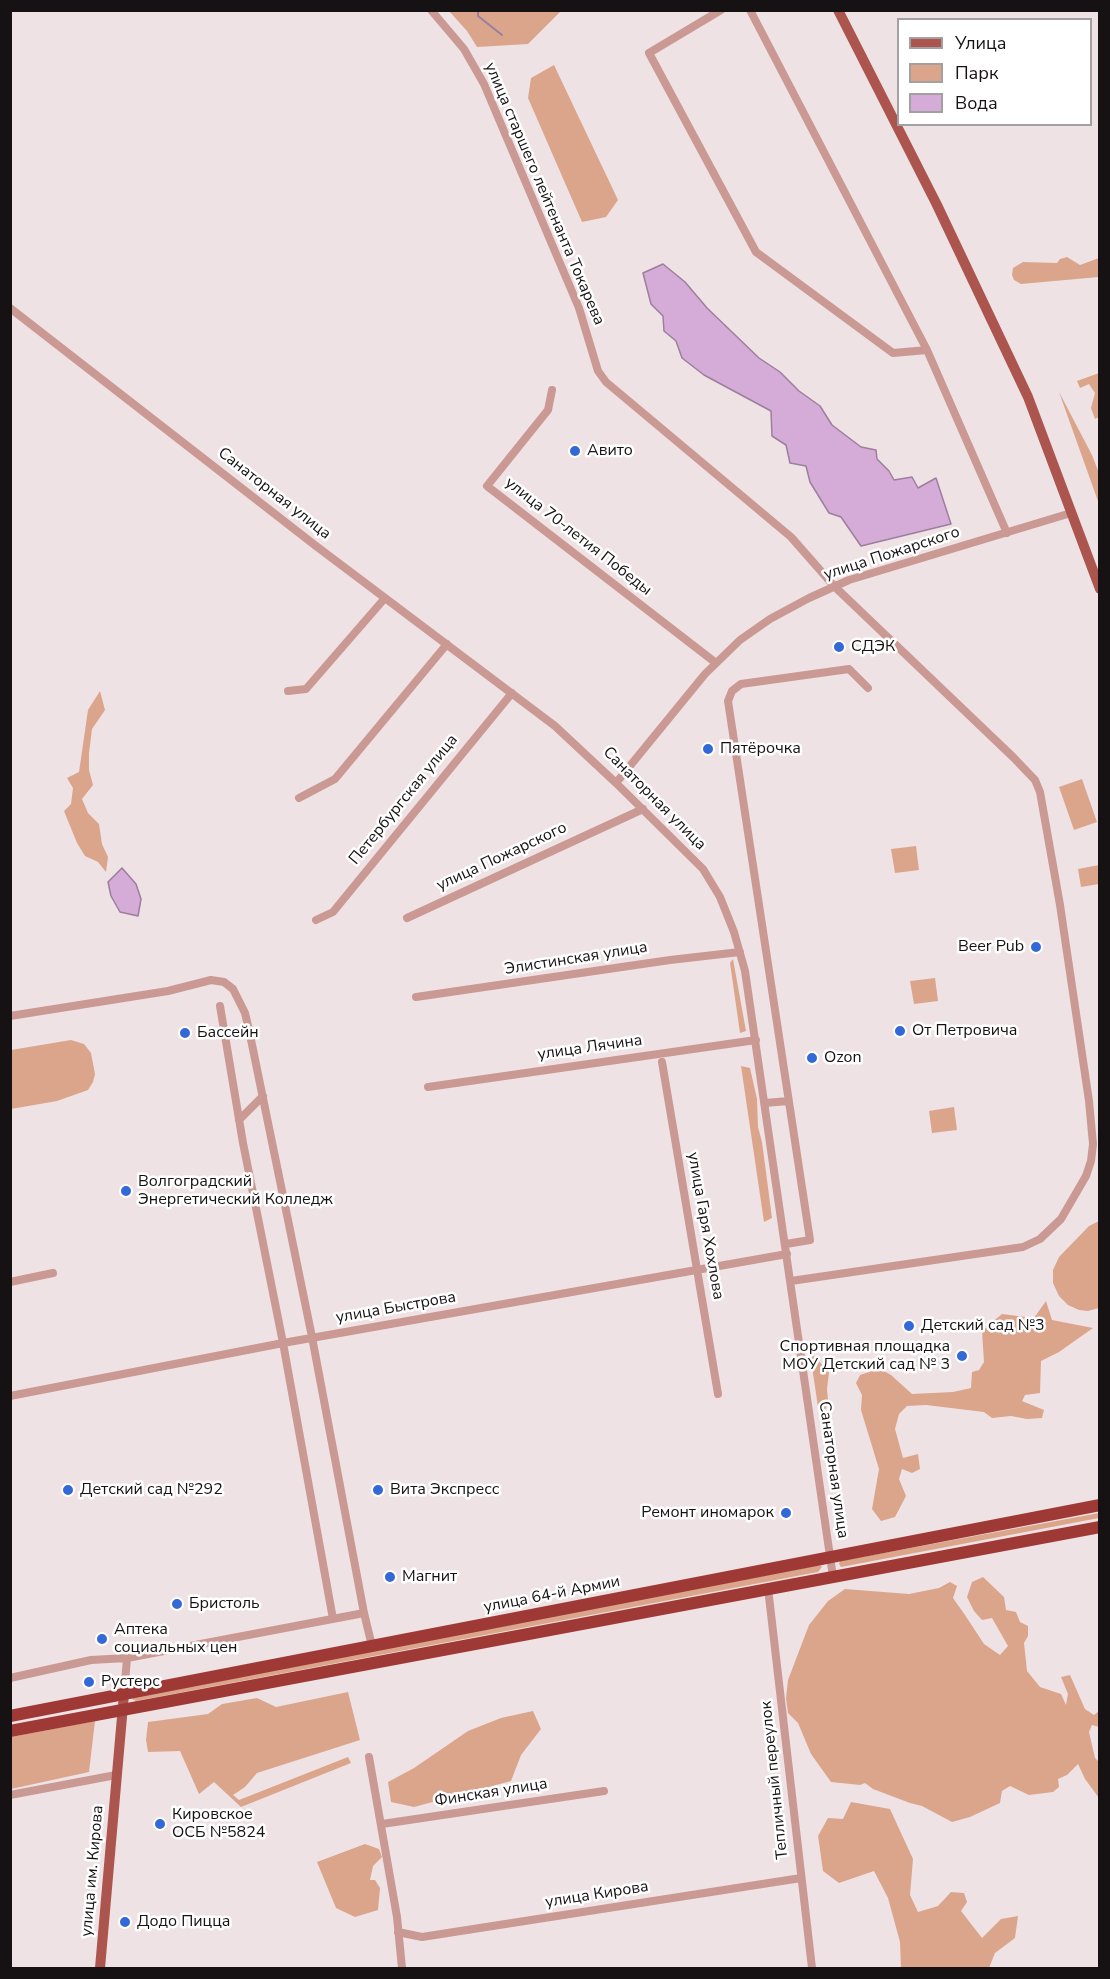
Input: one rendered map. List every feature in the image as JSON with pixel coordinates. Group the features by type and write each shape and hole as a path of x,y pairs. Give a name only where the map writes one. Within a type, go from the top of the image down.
{"highway":[{"name":"улица 64-й Армии","path":"10,1716 1100,1504"},
{"path":"10,1731 603,1622 768,1588 1100,1527"}],"main road":[{"path":"838,10 937,205 1029,397 1100,590"},
{"name":"улица им. Кирова","path":"100,1968 124,1694"}],"street":[{"name":"улица старшего лейтенанта Токарева","path":"431,10 464,49 484,84 579,308 598,371 606,382 791,537 834,586 1013,757 1038,786 1044,808 1083,1055 1093,1144 1090,1167 1065,1213 1047,1234 1029,1245 1013,1250 791,1281"},
{"path":"721,10 649,53 756,252 893,353 927,350"},
{"path":"750,10 927,350 1007,533"},
{"name":"Санаторная улица","path":"10,308 571,739 703,869 720,897 746,971 834,1577"},
{"name":"улица 70-летия Победы","path":"552,390 548,410 487,486 716,663"},
{"name":"улица Пожарского","path":"616,783 716,663 740,640 770,619 834,586 892,566 1071,513"},
{"path":"288,691 306,689 385,598"},
{"path":"299,798 335,779 447,644"},
{"path":"786,1244 810,1240 728,701 732,691 741,684 849,669 868,688"},
{"name":"Петербургская улица","path":"316,920 333,912 512,693"},
{"name":"улица Пожарского","path":"406,918 643,809"},
{"name":"Элистинская улица","path":"416,997 740,952"},
{"path":"10,1016 168,991 212,980 224,982 233,990 245,1013 263,1096 372,1646"},
{"path":"220,1006 239,1120 283,1342 333,1619"},
{"name":"улица Лячина","path":"428,1087 756,1040"},
{"name":"улица Гаря Хохлова","path":"662,1062 718,1394"},
{"path":"239,1120 263,1096"},
{"path":"765,1103 788,1101"},
{"name":"улица Быстрова","path":"10,1396 283,1342 787,1254"},
{"path":"10,1282 53,1273"},
{"name":"Тепличный переулок","path":"768,1588 812,1968"},
{"path":"10,1678 91,1660 127,1658 364,1613"},
{"path":"124,1694 127,1658"},
{"path":"369,1757 382,1824 402,1968"},
{"path":"10,1795 116,1775"},
{"name":"Финская улица","path":"382,1824 604,1791"},
{"name":"улица Кирова","path":"398,1932 422,1937 801,1878"}],"green space":[{"path":"449,11 561,11 528,44 477,47 467,31"},
{"path":"554,65 618,200 606,217 582,222 528,98 531,78"},
{"path":"1067,257 1080,265 1099,258 1099,277 1021,284 1014,280 1012,275 1013,268 1023,262 1057,263 1060,259"},
{"path":"1099,373 1099,417 1095,419 1091,408 1095,393 1089,384 1080,388 1077,381"},
{"path":"1059,392 1099,473 1099,504"},
{"path":"100,691 105,710 92,729 89,770 93,785 82,799 88,813 99,824 102,844 108,857 106,872 98,862 85,856 64,811 71,804 73,788 67,778 79,772 88,710"},
{"path":"1082,779 1097,822 1074,830 1059,787"},
{"path":"916,846 919,870 895,873 891,849"},
{"path":"1099,865 1099,884 1081,887 1078,869"},
{"path":"733,959 746,1031 740,1033 730,963"},
{"path":"935,978 938,1001 914,1004 910,981"},
{"path":"71,1040 84,1044 91,1053 95,1074 88,1090 57,1101 11,1109 11,1050"},
{"path":"741,1066 750,1068 757,1099 758,1127 772,1218 764,1222"},
{"path":"954,1107 957,1130 932,1133 929,1111"},
{"path":"1099,1221 1099,1308 1088,1311 1079,1310 1068,1305 1059,1296 1053,1283 1053,1270 1059,1257 1089,1226"},
{"path":"1046,1301 1052,1320 1093,1328 1059,1352 1041,1361 1040,1393 1025,1395 1022,1401 1044,1410 1042,1418 1027,1419 1011,1416 992,1418 984,1412 926,1405 907,1406 899,1414 895,1429 903,1458 918,1454 920,1469 912,1473 902,1469 899,1479 906,1496 895,1517 881,1521 872,1509 879,1469 861,1410 862,1395 856,1383 860,1375 872,1371 884,1371 912,1394 953,1392 971,1388 972,1372 979,1370 984,1362 982,1331 1002,1314 1034,1318"},
{"path":"813,1355 829,1372 828,1400 825,1410 818,1407 811,1360"},
{"path":"1099,1513 1099,1518 841,1567 839,1564 840,1561"},
{"path":"820,1565 822,1567 818,1572 136,1701 132,1699 135,1696"},
{"path":"983,1577 1004,1597 1006,1610 1016,1612 1020,1622 1028,1626 1028,1636 1024,1643 1027,1671 1040,1687 1061,1694 1066,1705 1068,1694 1061,1677 1070,1675 1085,1709 1094,1715 1099,1711 1099,1727 1092,1725 1089,1732 1095,1758 1099,1762 1099,1798 1085,1779 1078,1764 1067,1775 1058,1779 1059,1787 1053,1792 1029,1795 1010,1786 1002,1791 1000,1803 970,1817 952,1822 922,1806 873,1789 865,1783 860,1785 831,1782 811,1754 798,1723 788,1713 786,1698 788,1680 809,1625 828,1601 845,1589 909,1594 939,1588 950,1582 957,1586 953,1598 984,1644 1000,1655 1008,1646 992,1618 982,1620 967,1597 972,1582"},
{"path":"348,1692 360,1740 257,1773 245,1787 233,1795 239,1800 348,1757 351,1763 241,1807 214,1782 199,1794 180,1751 148,1752 146,1740 148,1722 208,1714 222,1704 257,1698 276,1707"},
{"path":"533,1711 541,1729 521,1755 511,1781 414,1807 391,1802 388,1782 414,1768 468,1731 501,1718"},
{"path":"95,1721 89,1772 11,1789 11,1737"},
{"path":"851,1802 890,1809 913,1859 910,1895 918,1912 938,1906 951,1892 964,1893 967,1902 961,1911 982,1938 1001,1919 1018,1916 1015,1938 995,1953 989,1968 901,1968 900,1942 888,1898 874,1871 839,1883 823,1871 818,1836 828,1818 843,1819"},
{"path":"365,1844 379,1849 382,1857 373,1866 370,1880 375,1880 380,1888 378,1910 355,1917 336,1908 317,1862"}],"water":[{"path":"663,264 685,282 707,308 759,358 780,372 799,391 820,406 832,425 861,447 876,450 877,459 894,480 912,477 918,488 936,478 951,524 861,546 841,517 829,513 810,482 806,466 790,463 786,445 772,436 771,411 704,375 682,358 676,341 664,331 663,316 651,304 643,273"},
{"path":"122,868 136,884 141,899 138,916 120,912 111,896 108,882"}],"waterway":[{"path":"478,10 478,16 502,35"}],"place":[{"name":"Авито","path":"575,451"},
{"name":"СДЭК","path":"839,647"},
{"name":"Пятёрочка","path":"708,749"},
{"name":"Beer Pub","path":"1036,947"},
{"name":"От Петровича","path":"900,1031"},
{"name":"Бассейн","path":"185,1033"},
{"name":"Ozon","path":"812,1058"},
{"name":"Волгоградский Энергетический Колледж","path":"126,1191"},
{"name":"Детский сад №3","path":"909,1326"},
{"name":"Спортивная площадка МОУ Детский сад № 3","path":"962,1356"},
{"name":"Детский сад №292","path":"68,1490"},
{"name":"Вита Экспресс","path":"378,1490"},
{"name":"Ремонт иномарок","path":"786,1513"},
{"name":"Магнит","path":"390,1577"},
{"name":"Бристоль","path":"177,1604"},
{"name":"Аптека социальных цен","path":"102,1639"},
{"name":"Рустерс","path":"89,1682"},
{"name":"Кировское ОСБ №5824","path":"160,1824"},
{"name":"Додо Пицца","path":"125,1922"}]}
